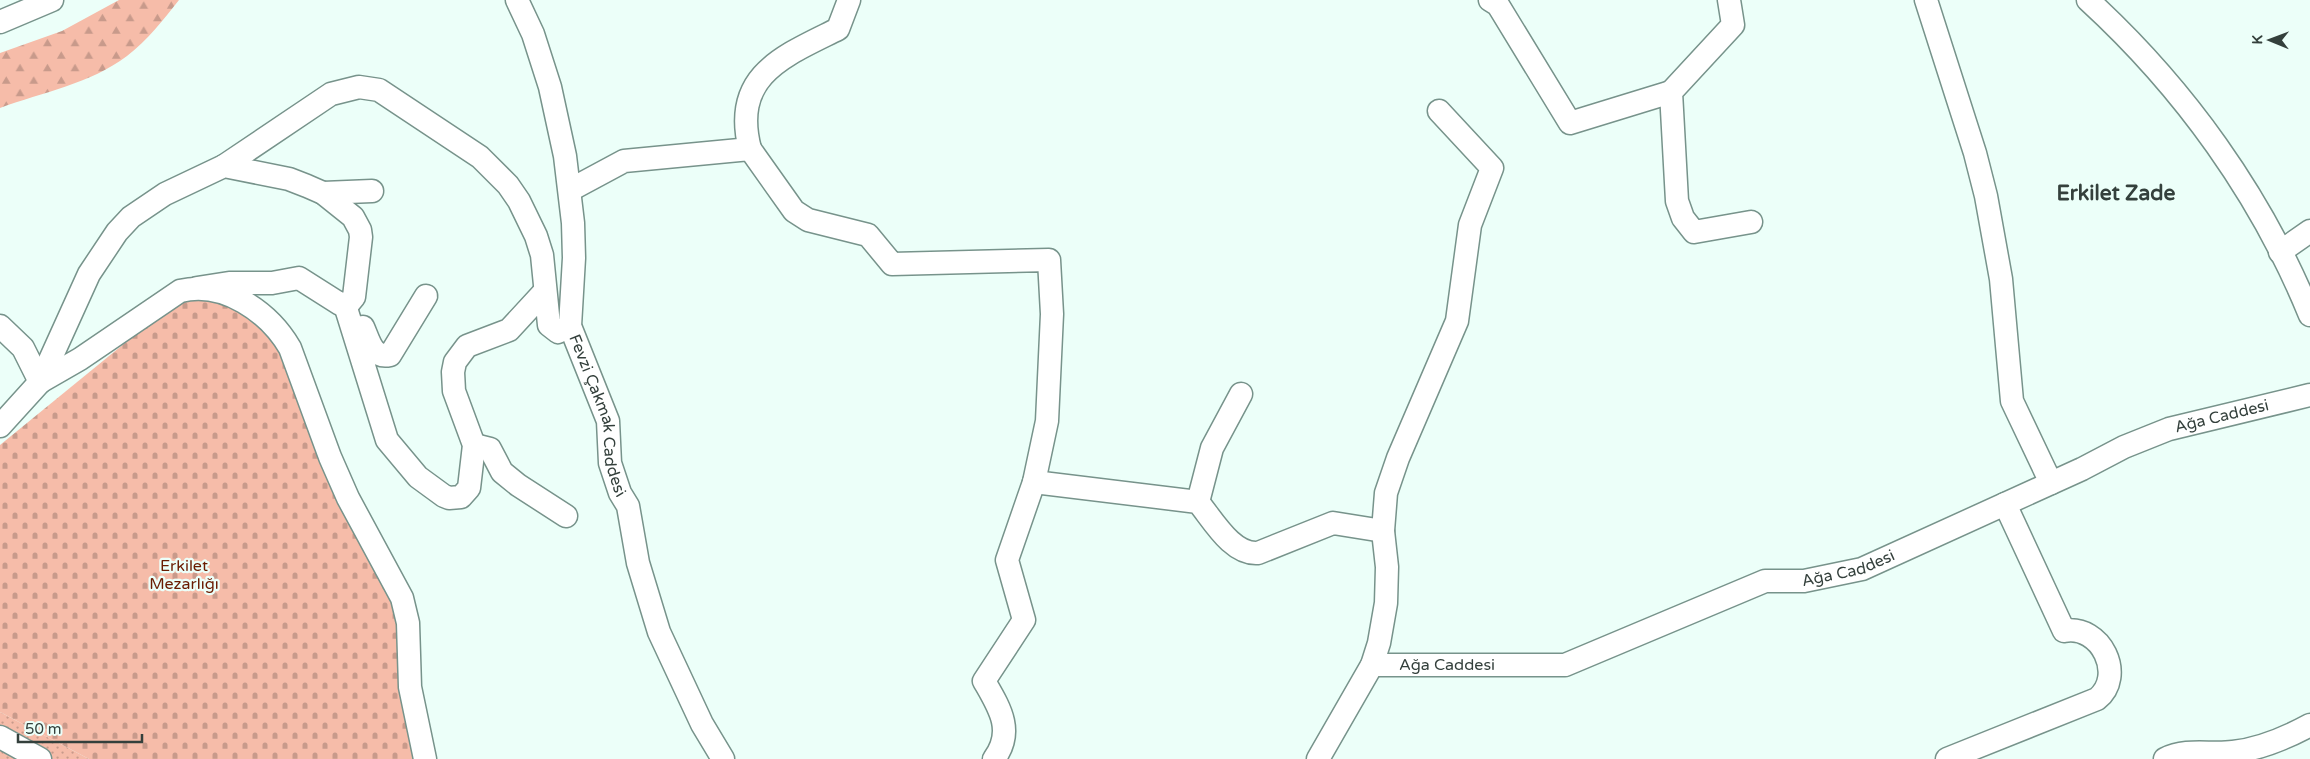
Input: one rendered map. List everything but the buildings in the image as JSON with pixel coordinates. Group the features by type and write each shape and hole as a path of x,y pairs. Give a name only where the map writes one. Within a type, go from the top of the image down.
{"street":[{"path":"0,22 52,0"},
{"name":"Fevzi Çakmak Caddesi","path":"517,0 533,34 550,87 565,156 570,190 574,258 570,326 608,421 610,463 620,493 628,506 638,563 659,632 702,724 723,759"},
{"path":"849,0 838,29 786,55 767,70 753,89 746,112 750,148 794,211 808,220 868,235 892,264 1050,260 1052,314 1047,421 1034,482 1007,560 1024,620 984,682 1000,710 1005,727 1003,744 994,759"},
{"path":"1490,0 1498,5 1570,122 1671,92 1733,25 1728,0"},
{"path":"1926,0 1975,153 1986,196 2002,279 2012,401 2051,484"},
{"path":"2088,0 2146,56 2195,115 2242,184 2280,252 2310,315"},
{"path":"40,382 89,274 117,232 131,217 165,194 224,166 331,94 359,86 380,90 480,157 508,185 528,218 542,255 549,325 558,332 570,326"},
{"path":"1671,92 1676,191 1683,218 1694,232 1751,222"},
{"path":"1318,759 1372,664 1379,643 1386,603 1383,531 1386,494 1392,475 1457,321 1470,225 1492,168 1439,111"},
{"path":"570,190 624,160 750,148"},
{"path":"224,166 289,179 323,193 353,217 360,230 348,303 387,440 406,466 449,498 460,497 469,488 474,444 454,391 453,372 455,362 467,346 509,330 545,291"},
{"path":"323,193 372,191"},
{"path":"2280,252 2310,231"},
{"path":"0,426 40,382 80,359 180,290 229,283 272,283 299,278 348,303 375,352 385,356 394,352 426,296"},
{"path":"197,288 224,293 256,310 275,326 290,348 334,465 371,542 402,598 408,623 410,687 425,759"},
{"path":"0,326 23,348 33,364 40,382"},
{"path":"1198,502 1212,448 1240,394"},
{"name":"Ağa Caddesi","path":"1372,664 1565,665 1765,581 1804,581 1862,569 2051,484 2124,447 2169,429 2310,395"},
{"path":"474,444 490,449 502,472 518,485 566,516"},
{"path":"1034,482 1198,502 1239,549 1252,553 1258,553 1333,523 1383,531"},
{"path":"1946,759 2097,699 2103,694 2110,680 2104,653 2096,638 2080,630 2064,631 2005,504"},
{"path":"2165,759 2182,753 2216,754 2250,750 2274,742 2310,725"},
{"path":"0,737 40,759"}],"green space":[{"path":"119,0 179,0 142,43 113,66 82,81 0,108 0,53 62,31"},
{"name":"Erkilet Mezarlığı","path":"220,290 273,317 397,583 425,759 89,759 0,712 0,445 169,307"},
{"path":"0,712 89,759 0,759"}],"district":[{"name":"Erkilet Zade","path":"2116,193"}]}
